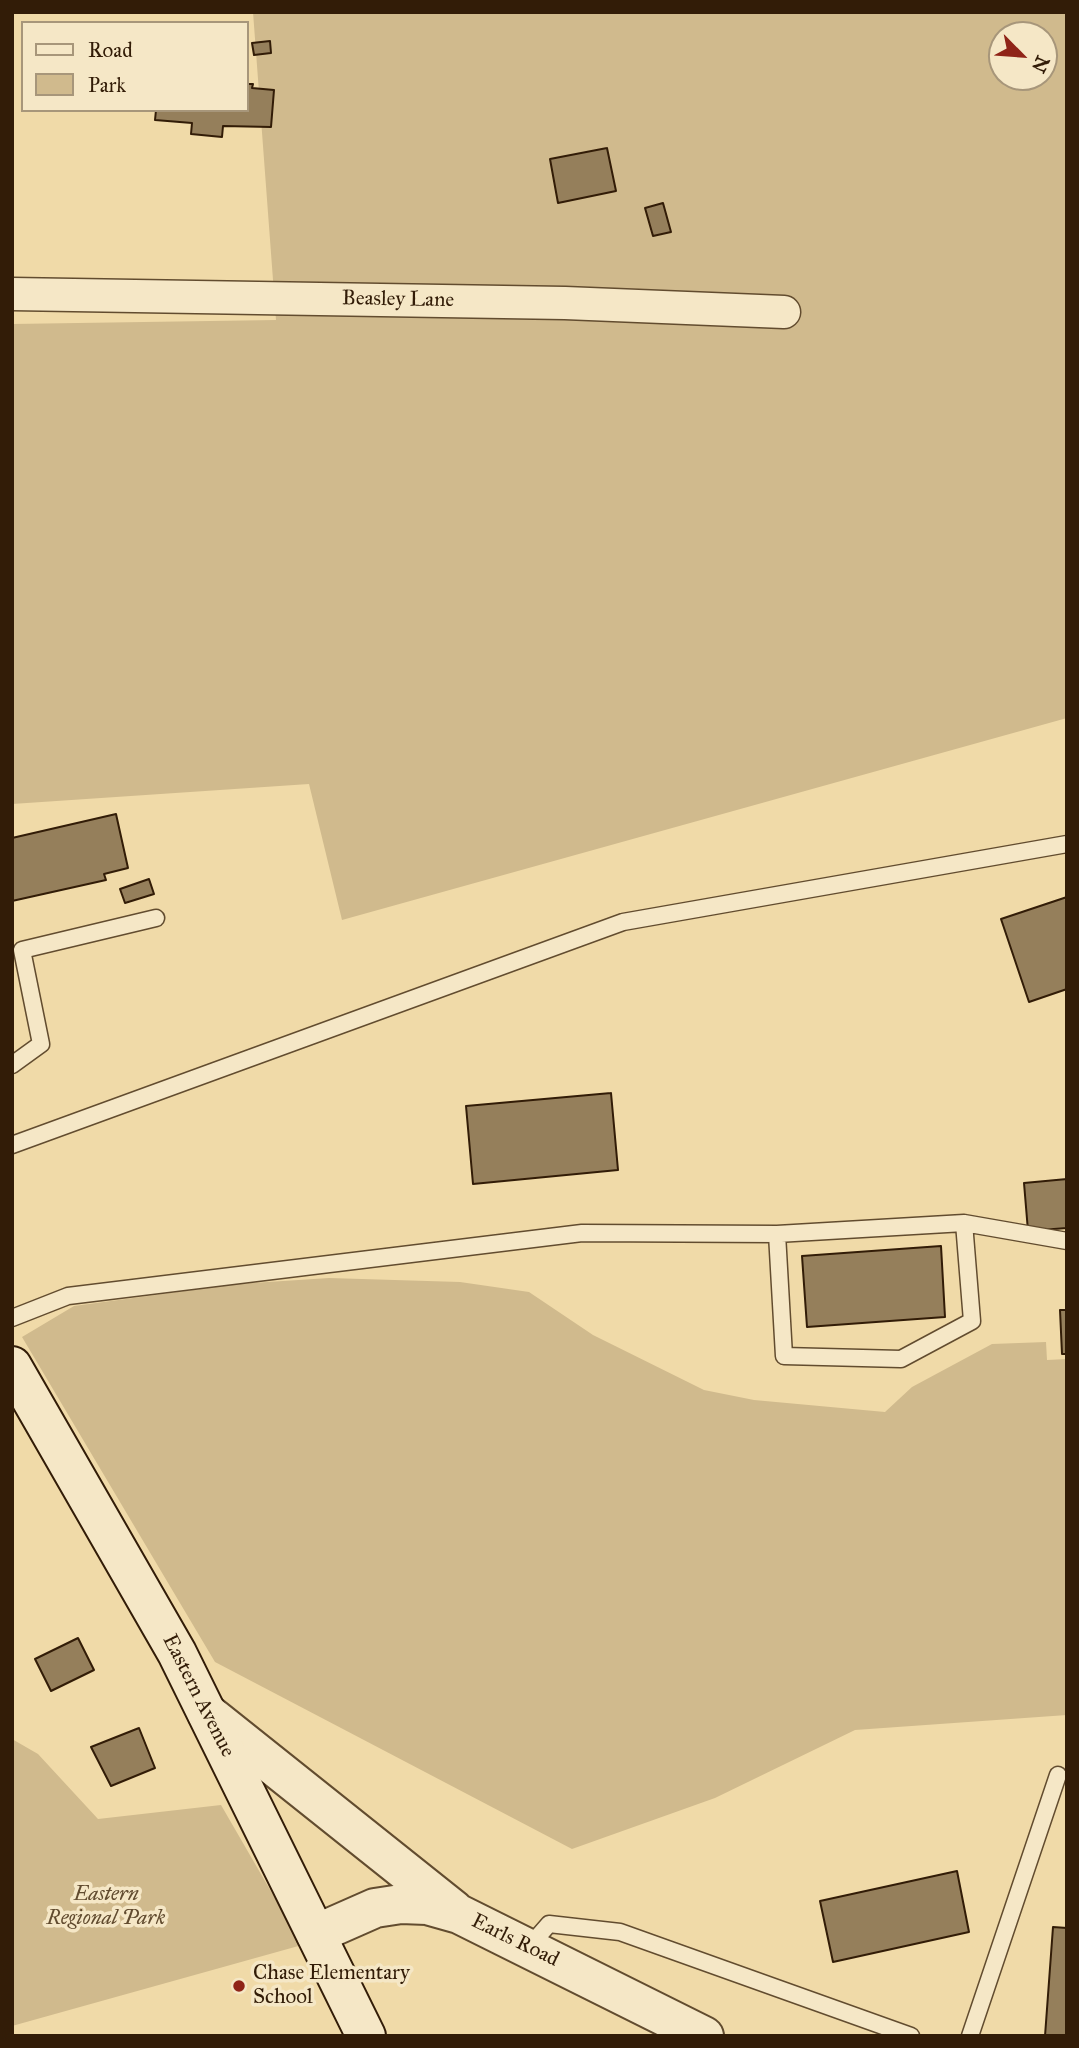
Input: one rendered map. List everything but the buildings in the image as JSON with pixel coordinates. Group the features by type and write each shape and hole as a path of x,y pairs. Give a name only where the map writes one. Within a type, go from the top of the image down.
{"main road":[{"name":"Eastern Avenue","path":"12,1366 106,1524 208,1713 366,2036"},
{"path":"208,1713 459,1914"},
{"name":"Earls Road","path":"316,1934 375,1908 401,1904 427,1905 459,1914 704,2036"}],"street":[{"name":"Beasley Lane","path":"12,294 552,303 785,312"}],"lane":[{"path":"12,1144 623,922 1067,845"},
{"path":"12,1065 41,1044 22,950 156,918"},
{"path":"777,1234 784,1356 901,1359 972,1321 964,1223"},
{"path":"12,1318 68,1296 582,1233 777,1234 964,1223 1067,1241"},
{"path":"970,2036 1058,1774"},
{"path":"528,1948 549,1924 620,1932 911,2036"}],"green space":[{"path":"253,12 1067,12 1067,718 342,920 309,784 12,804 12,324 276,320"},
{"path":"329,1278 460,1282 529,1292 593,1335 704,1390 754,1400 885,1412 912,1387 992,1344 1046,1342 1047,1360 1067,1359 1067,1715 855,1730 715,1798 572,1849 215,1662 22,1337 74,1306 237,1284"},
{"name":"Eastern Regional Park","path":"12,1739 38,1754 98,1819 221,1805 302,1945 12,2026"}],"place":[{"name":"Chase Elementary School","path":"239,1986"}]}
